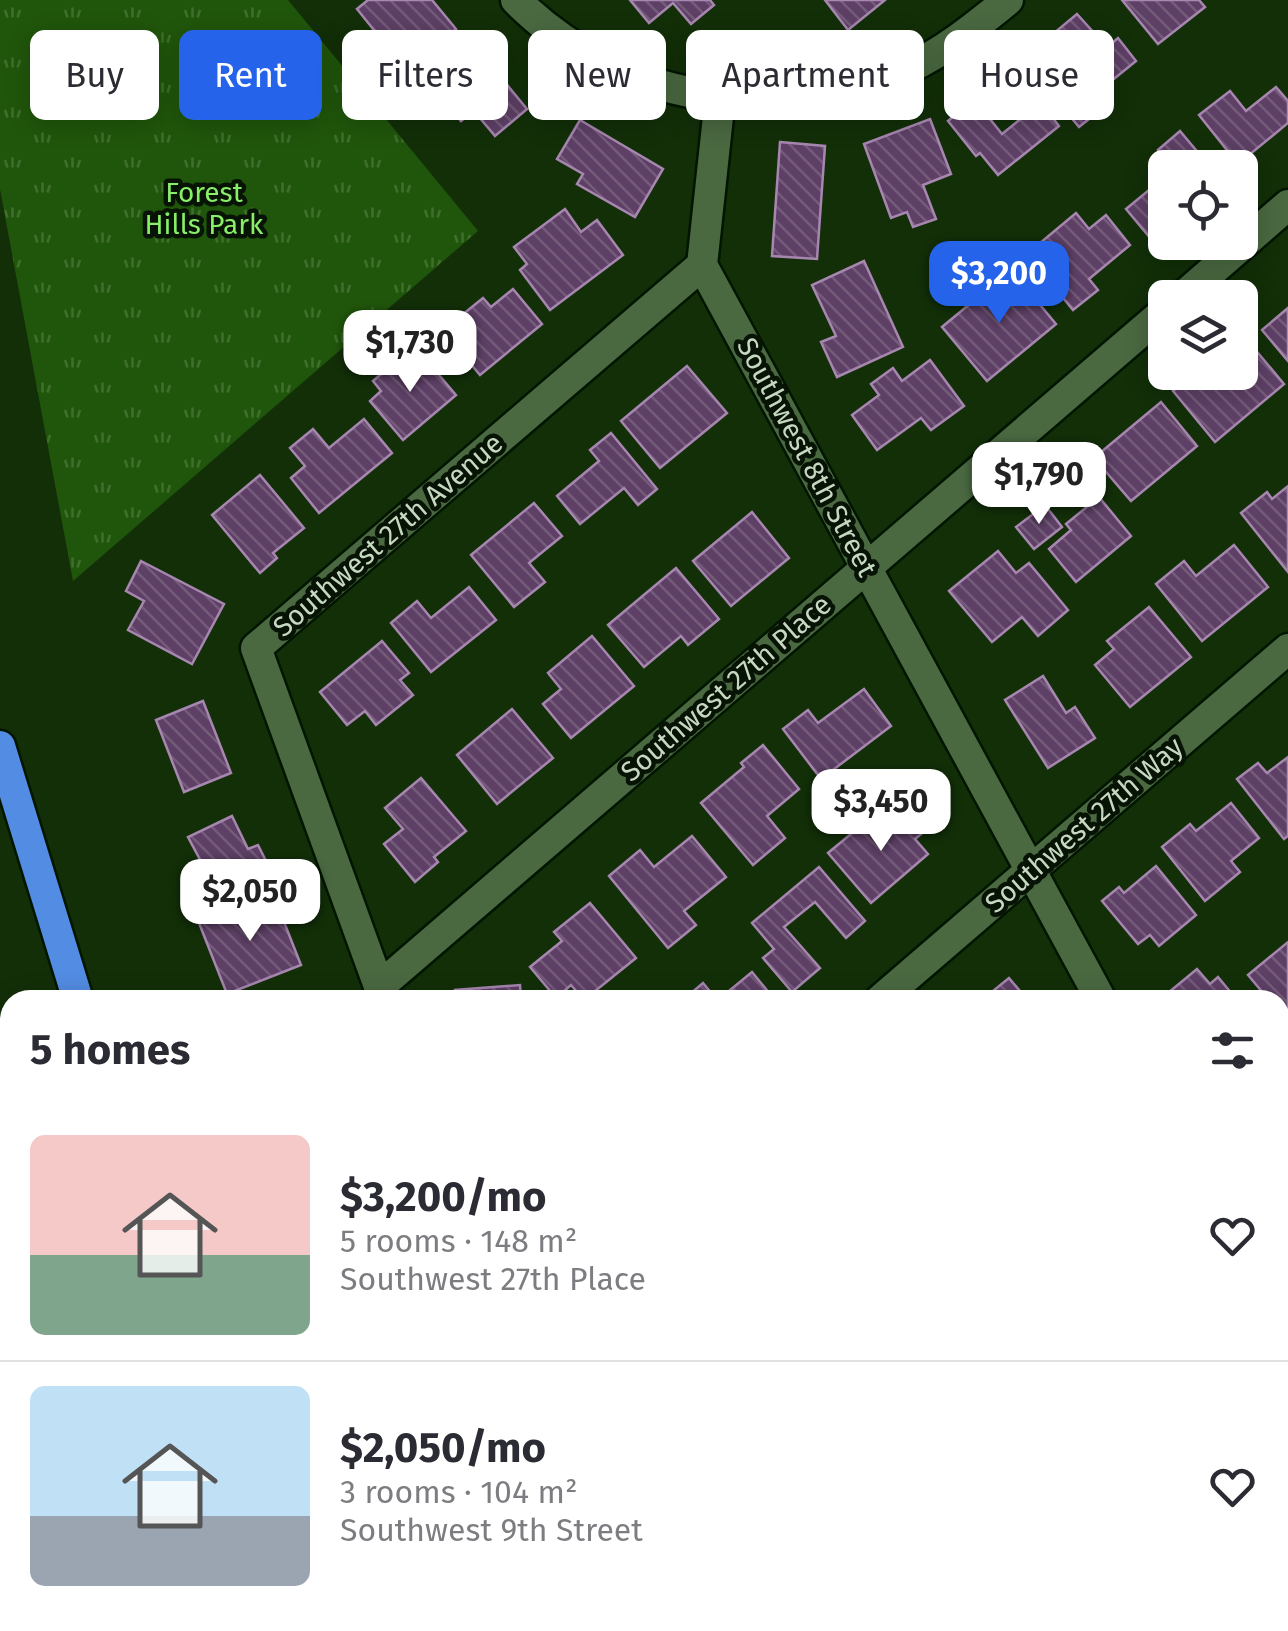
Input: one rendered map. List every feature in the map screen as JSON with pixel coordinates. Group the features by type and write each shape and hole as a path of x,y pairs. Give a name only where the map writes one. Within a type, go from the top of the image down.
{"highway":[{"path":"0,746 75,990"}],"street":[{"path":"516,0 564,40 605,64 650,82 686,90"},
{"path":"924,59 950,45 991,5"},
{"path":"702,264 718,120"},
{"path":"1202,280 1288,205"},
{"name":"Southwest 8th Street","path":"702,264 1096,990"},
{"name":"Southwest 27th Avenue","path":"380,990 256,648 702,264"},
{"name":"Southwest 27th Place","path":"384,990 1148,326"},
{"name":"Southwest 27th Way","path":"892,990 1288,649"}],"green space":[{"name":"Forest Hills Park","path":"0,0 288,0 313,30 179,30 179,120 322,120 322,41 342,66 342,120 387,120 478,231 73,581 0,189"}],"building":[{"path":"368,0 432,0 456,29 374,30 357,9"},
{"path":"630,0 710,0 714,5 691,24 673,3 649,23"},
{"path":"825,0 885,0 848,30"},
{"path":"1122,0 1199,0 1205,7 1158,44"},
{"path":"1077,14 1091,30 1058,30"},
{"path":"1118,38 1136,61 1114,79 1114,41"},
{"path":"508,86 527,109 495,136 482,120 508,120"},
{"path":"1276,87 1288,101 1288,123 1255,150 1227,150 1199,115 1230,91 1246,111"},
{"path":"930,119 951,174 923,185 936,219 913,227 907,212 891,218 864,144"},
{"path":"580,120 663,169 635,217 577,184 583,174 557,159"},
{"path":"991,120 1002,134 1019,120 1054,120 1059,126 998,175 980,153 976,156 948,121"},
{"path":"1180,131 1196,150 1158,150"},
{"path":"780,142 825,146 817,259 772,256"},
{"path":"1148,191 1148,235 1126,209"},
{"path":"565,209 581,232 597,220 623,255 550,310 520,270 527,264 514,247"},
{"path":"1076,213 1089,229 1106,215 1130,245 1089,279 1098,290 1073,310 1027,254"},
{"path":"864,261 903,347 837,377 821,342 836,336 812,285"},
{"path":"1011,270 1056,324 987,381 942,327"},
{"path":"513,289 542,324 480,375 453,343 466,332 456,320 483,298 491,307"},
{"path":"1288,308 1288,361 1262,330"},
{"path":"1258,353 1284,384 1215,442 1173,391 1258,390"},
{"path":"422,355 456,395 403,440 370,401 381,391 373,381 401,357 409,366"},
{"path":"930,360 964,406 931,430 921,418 877,450 852,415 879,395 871,384 893,368 902,381"},
{"path":"687,366 727,413 660,468 621,421"},
{"path":"1161,402 1197,446 1131,501 1094,458"},
{"path":"364,419 392,453 319,513 291,478 305,466 290,448 313,429 329,448"},
{"path":"611,433 657,489 638,505 624,488 580,524 557,496 599,461 590,450"},
{"path":"260,475 304,528 273,553 277,558 260,573 212,515"},
{"path":"1288,486 1288,572 1241,513 1267,492 1272,499"},
{"path":"1099,497 1131,536 1076,582 1049,549 1071,530 1066,524"},
{"path":"534,503 562,536 529,563 545,582 514,607 471,555"},
{"path":"1045,505 1062,527 1034,549 1016,527"},
{"path":"752,512 789,558 731,606 693,561"},
{"path":"1234,545 1268,587 1202,641 1156,584 1184,561 1196,576"},
{"path":"998,551 1016,573 1029,563 1068,610 1038,636 1022,617 992,642 949,591"},
{"path":"141,561 224,604 192,664 128,630 144,601 126,591"},
{"path":"676,568 719,619 688,645 681,636 644,667 608,625"},
{"path":"469,587 496,620 431,672 391,623 417,601 431,618"},
{"path":"1149,607 1191,657 1130,707 1095,665 1114,649 1107,641"},
{"path":"592,636 634,686 571,738 543,704 561,689 548,673"},
{"path":"382,641 409,673 400,680 413,695 376,725 365,711 347,725 320,692"},
{"path":"1043,676 1066,713 1075,707 1095,738 1048,768 1005,700"},
{"path":"864,689 891,726 821,779 783,729 808,710 818,723"},
{"path":"203,701 231,773 184,792 156,720"},
{"path":"512,709 553,758 497,804 457,755"},
{"path":"763,745 799,789 767,816 785,838 753,865 701,803 744,767 741,763"},
{"path":"1288,757 1288,836 1284,839 1237,779 1258,763 1267,773"},
{"path":"421,778 466,831 434,857 438,862 415,882 384,844 403,829 385,808"},
{"path":"1231,803 1259,838 1231,861 1240,872 1205,901 1162,847 1190,824 1196,831"},
{"path":"905,805 926,830 915,839 928,854 871,903 828,853 863,824 872,834"},
{"path":"232,816 248,849 258,845 272,873 220,897 188,837"},
{"path":"692,836 726,877 684,911 696,925 668,948 609,876 640,850 654,867"},
{"path":"1156,866 1196,915 1159,946 1150,935 1138,944 1102,901 1119,887 1124,893"},
{"path":"819,867 865,921 846,938 815,902 784,927 820,968 794,990 763,958 774,949 752,923"},
{"path":"273,894 301,965 237,990 225,990 199,923"},
{"path":"590,903 636,958 596,990 575,990 571,985 565,990 549,990 530,967 562,941 554,932"},
{"path":"1288,942 1288,990 1261,990 1248,975"},
{"path":"1197,969 1210,984 1218,977 1229,990 1172,990"},
{"path":"752,972 767,990 730,990"},
{"path":"1009,978 1019,990 994,990"},
{"path":"520,985 520,990 455,990"}]}
